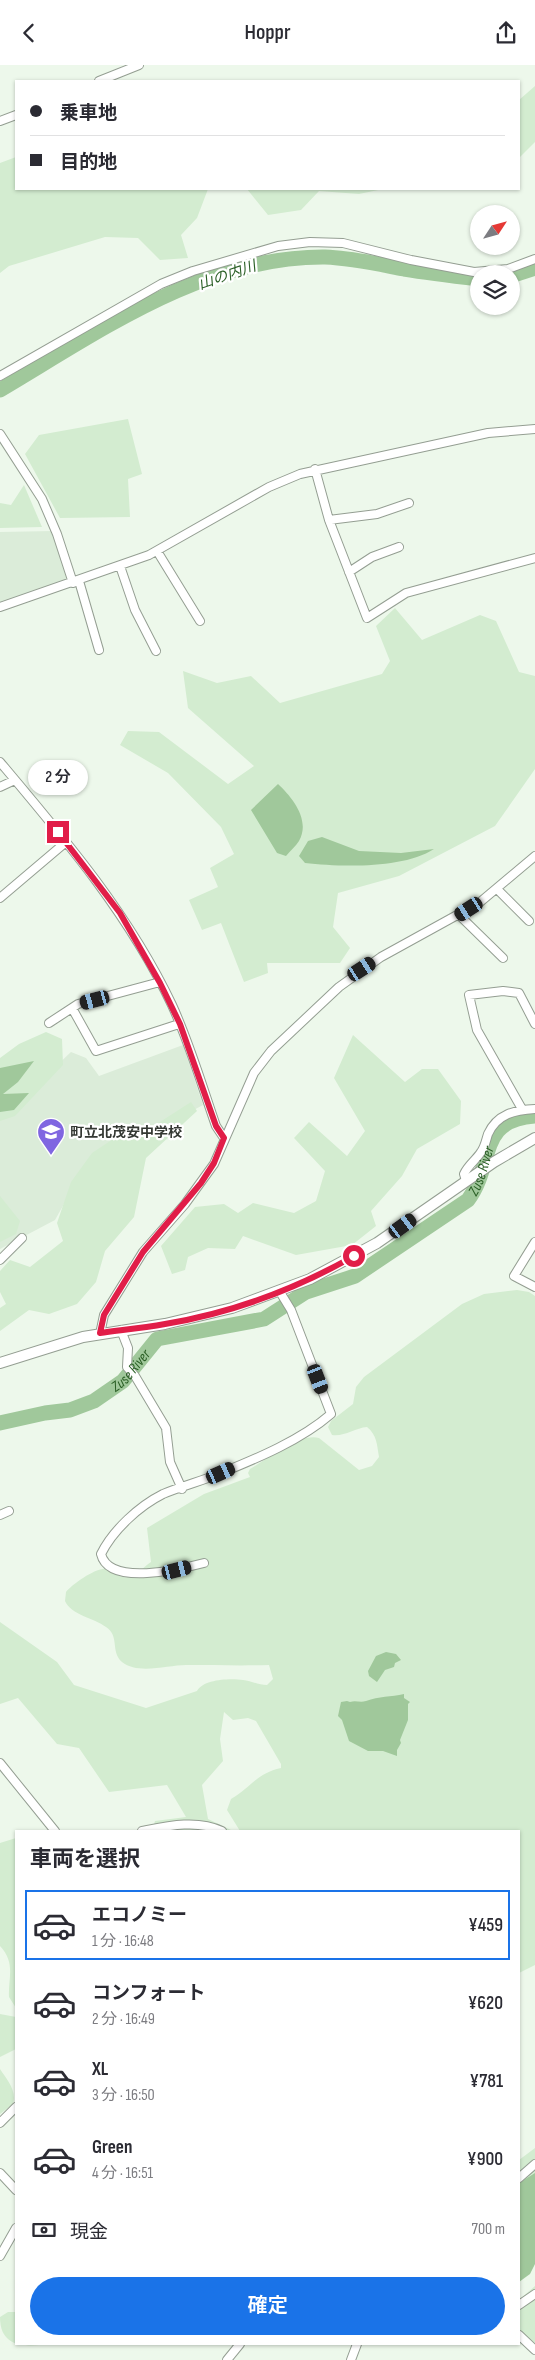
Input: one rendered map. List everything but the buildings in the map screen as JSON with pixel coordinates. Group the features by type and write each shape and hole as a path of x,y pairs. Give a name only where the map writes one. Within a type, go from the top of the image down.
{"street":[{"path":"102,80 139,65"},
{"path":"0,121 15,115"},
{"path":"0,376 161,284 193,271 278,247 310,242 343,243 411,260 474,271 508,269 535,259"},
{"path":"0,607 76,582 157,551 269,487 315,469 488,433 535,429"},
{"path":"0,434 42,499 76,582 99,650"},
{"path":"315,469 329,520 367,618 406,593 533,558 535,567"},
{"path":"329,520 376,514 409,503"},
{"path":"349,572 372,557 399,547"},
{"path":"157,551 200,621"},
{"path":"120,566 135,611 156,651"},
{"path":"0,762 66,842 120,913 160,983 180,1024 216,1126 224,1138"},
{"path":"0,787 15,780"},
{"path":"0,898 66,842"},
{"path":"100,1333 104,1315 143,1252 201,1183 214,1163 254,1073 272,1051 320,1002 381,957 460,915 497,889 535,856"},
{"path":"497,889 529,921"},
{"path":"460,915 503,958"},
{"path":"49,1023 78,1004 160,983"},
{"path":"522,1109 477,1030 469,995 503,991 519,993 535,1024"},
{"path":"72,1008 96,1051 180,1024"},
{"path":"469,1179 464,1174 482,1151 492,1127 505,1115 522,1109 535,1109"},
{"path":"0,1363 50,1345 100,1333 165,1324 282,1295 377,1243 469,1179 535,1138"},
{"path":"0,1259 22,1238"},
{"path":"535,1242 514,1276 535,1287"},
{"path":"204,1563 153,1573 130,1573 112,1569 102,1560 101,1554 106,1544 131,1518 152,1500 261,1456 322,1422 331,1414 291,1309 282,1295"},
{"path":"121,1330 128,1348 127,1367 135,1376 166,1428 170,1462 182,1489"},
{"path":"0,1515 9,1511"},
{"path":"1,1767 54,1830"},
{"path":"147,1830 173,1825 199,1825 218,1830"},
{"path":"0,2123 15,2108"},
{"path":"520,2177 535,2164"},
{"path":"0,2173 15,2189"},
{"path":"0,2256 15,2230"},
{"path":"520,2304 535,2294"},
{"path":"520,2336 535,2350"},
{"path":"227,2360 239,2345"},
{"path":"351,2360 357,2345"}],"shaded area":[{"path":"535,86 535,142 520,157 520,99"},
{"path":"15,157 15,190 208,190 197,218 181,235 188,258 160,260 138,238 105,237 9,266 0,273 0,163"},
{"path":"248,190 378,190 359,194 319,191 301,210 268,215"},
{"path":"128,419 142,474 128,479 130,517 60,518 25,454 39,435"},
{"path":"24,485 42,527 0,528 0,503 11,505"},
{"path":"53,531 69,580 0,605 0,532"},
{"path":"395,608 422,640 480,615 496,621 519,672 535,676 535,769 495,826 399,876 338,893 333,927 350,948 340,963 267,963 268,973 244,982 221,923 202,930 189,900 218,887 210,868 234,854 221,827 168,773 120,745 128,731 159,732 228,784 254,766 188,708 183,671 217,683 251,676 280,703 382,674 390,661 376,626"},
{"path":"278,784 294,802 303,825 299,841 286,856 277,853 251,810"},
{"path":"322,837 359,851 401,853 434,849 421,856 406,860 371,865 353,866 305,863 299,856 308,841"},
{"path":"46,1032 62,1039 63,1065 15,1116 0,1121 0,1058 19,1044"},
{"path":"353,1035 405,1082 422,1069 438,1069 461,1101 460,1124 417,1149 402,1176 371,1211 376,1226 352,1245 296,1255 243,1236 235,1249 208,1248 188,1257 185,1270 172,1274 161,1246 195,1207 224,1204 238,1213 253,1203 294,1213 316,1201 325,1171 294,1138 309,1122 347,1156 365,1131 334,1078"},
{"name":"町立北茂安中学校","path":"183,1045 203,1105 149,1134 78,1179 55,1220 0,1249 0,1120 71,1052 86,1058 99,1076"},
{"path":"34,1061 18,1082 3,1094 29,1093 14,1110 0,1112 0,1068"},
{"path":"191,1102 197,1111 146,1158 134,1217 105,1251 96,1282 77,1304 49,1314 29,1310 0,1331 0,1308 6,1304 0,1292 0,1271 10,1260 30,1267 63,1241 57,1223 71,1182 92,1153 136,1124 149,1129"},
{"path":"0,1196 20,1221 16,1234 0,1242"},
{"path":"517,1290 529,1292 535,1296 535,1965 520,1972 520,1830 239,1830 227,1810 231,1799 259,1777 281,1768 281,1764 256,1721 248,1718 233,1720 224,1712 220,1739 223,1761 202,1785 208,1819 231,1830 152,1830 155,1821 186,1817 167,1785 109,1792 79,1748 57,1744 18,1698 0,1704 0,1622 57,1662 74,1685 146,1708 197,1691 205,1684 218,1680 238,1679 267,1685 273,1679 269,1665 186,1665 145,1669 129,1666 118,1658 113,1635 110,1631 101,1624 72,1610 65,1601 66,1592 79,1580 98,1570 107,1569 119,1576 125,1577 138,1573 151,1562 147,1528 204,1494 250,1477 248,1473 250,1469 275,1453 303,1439 319,1438 359,1470 372,1466 379,1457 375,1437 370,1430 367,1427 345,1434 332,1435 328,1427 331,1421 353,1404 356,1387 364,1377 462,1304 484,1294"},
{"path":"386,1652 396,1654 401,1660 395,1663 394,1667 385,1670 377,1682 369,1676 368,1671 376,1656"},
{"path":"404,1694 404,1698 410,1702 408,1704 408,1720 400,1740 401,1743 397,1750 397,1756 383,1751 368,1751 349,1741 342,1720 338,1716 341,1702 364,1702 376,1698"},
{"path":"15,1838 15,2006 9,1997 10,1965 5,1952 0,1946 0,1843"},
{"path":"0,2014 15,2017 15,2050 0,2057"},
{"path":"0,2069 11,2085 14,2099 13,2104 0,2114"},
{"path":"535,2148 535,2176 520,2182 520,2159"},
{"path":"535,2173 535,2264 530,2274 520,2281 520,2182"},
{"path":"535,2286 535,2343 520,2332 520,2299"},
{"path":"8,2312 15,2312 15,2343 4,2335 0,2317"}],"waterway":[{"name":"山の内川","path":"0,390 76,344 155,301 195,283 237,269 280,260 325,257 470,278"},
{"name":"山の内川","path":"520,273 535,268"},
{"name":"Zuse River","path":"0,1423 45,1413 70,1410 94,1401 123,1381 157,1339 264,1319 306,1292 355,1276 468,1200 482,1172 495,1135 503,1126 516,1119 535,1116"}],"place":[{"name":"町立北茂安中学校","path":"51,1156"}],"route":[{"path":"58,832 120,913 160,983 180,1024 216,1126 224,1138 214,1163 201,1183 185,1204 150,1241 143,1252 104,1315 100,1333 165,1324 232,1308 280,1292 354,1256"}]}
